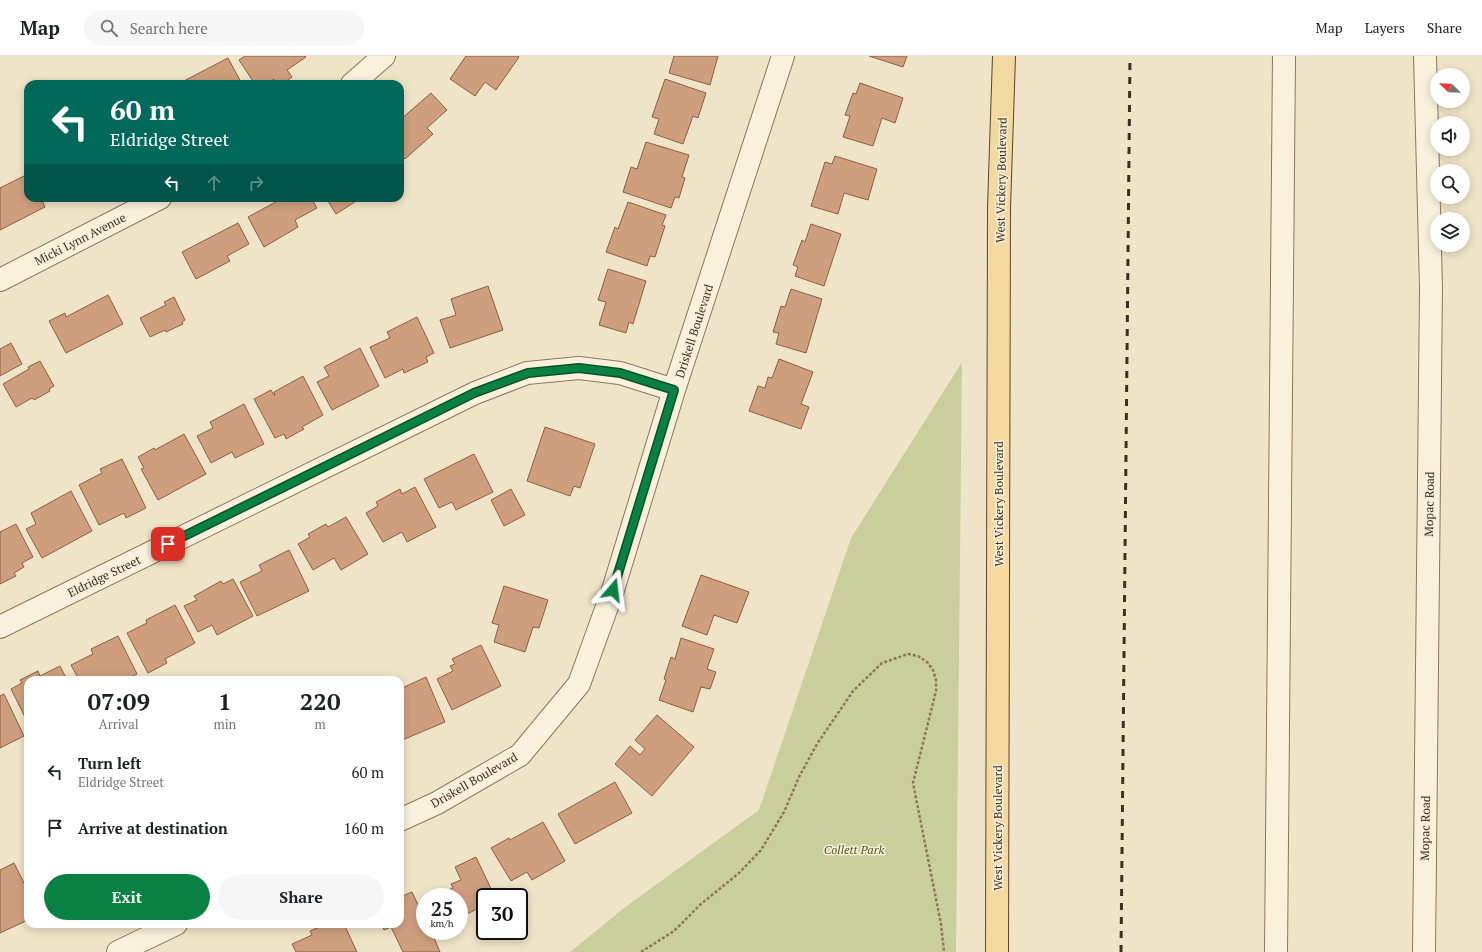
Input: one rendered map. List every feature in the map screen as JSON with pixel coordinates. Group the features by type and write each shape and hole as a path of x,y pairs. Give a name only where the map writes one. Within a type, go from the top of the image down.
{"main road":[{"name":"West Vickery Boulevard","path":"997,952 999,208 1004,56"}],"street":[{"path":"357,80 384,56"},
{"name":"Driskell Boulevard","path":"404,818 437,803 520,755 579,684 613,590 674,390 783,56"},
{"path":"1276,952 1284,56"},
{"name":"Mopac Road","path":"1424,952 1431,288 1425,56"},
{"name":"Micki Lynn Avenue","path":"0,280 152,202"},
{"name":"Eldridge Street","path":"0,627 474,393 528,373 579,368 620,373 674,390"},
{"path":"118,952 168,928"}],"path":[{"path":"641,952 674,931 701,904 739,873 761,850 784,812 799,777 818,744 853,691 882,662 908,654 918,656 927,662 933,670 936,680 936,691 913,783 941,924 944,952"}],"green space":[{"name":"Collett Park","path":"962,362 956,952 570,952 628,905 759,810 851,538"}],"building":[{"path":"245,56 306,57 287,70 292,77 288,80 252,80 239,60"},
{"path":"466,56 519,57 496,90 485,82 475,96 450,79"},
{"path":"674,56 718,56 710,85 669,73"},
{"path":"869,56 907,56 903,67"},
{"path":"228,58 240,80 186,80"},
{"path":"665,79 706,93 698,118 693,116 683,144 654,134 659,119 652,117"},
{"path":"860,83 903,98 895,123 882,118 873,146 843,137 850,116 845,115 853,93 856,94"},
{"path":"431,93 447,110 427,128 433,134 405,159 404,117"},
{"path":"646,142 689,155 682,177 685,178 679,198 675,197 671,208 623,192 631,167 637,169"},
{"path":"835,156 877,169 868,200 844,193 838,214 811,206 825,162 832,164"},
{"path":"24,176 24,202 43,202 45,207 0,230 0,188"},
{"path":"276,202 313,202 317,208 295,220 298,227 264,247 248,217"},
{"path":"328,202 355,202 336,214"},
{"path":"628,202 666,215 662,225 665,226 655,257 650,256 647,266 606,252 615,227 618,229"},
{"path":"238,223 249,244 227,256 230,261 196,279 182,252"},
{"path":"811,224 841,234 824,286 795,276 798,267 793,265 802,240 805,242"},
{"path":"608,269 646,281 633,324 629,322 626,333 599,325 606,302 598,300"},
{"path":"488,286 503,330 450,348 440,320 456,315 451,299"},
{"path":"791,289 822,299 806,353 776,344 779,333 773,332 781,306 785,307"},
{"path":"108,295 123,324 66,353 49,321 65,313 66,317"},
{"path":"174,297 185,320 182,322 183,324 166,332 165,330 150,337 140,318 166,305 164,302"},
{"path":"417,317 434,353 426,357 428,362 404,373 403,369 385,378 370,347 390,338 387,332"},
{"path":"11,343 22,364 0,376 0,349"},
{"path":"360,348 379,386 332,410 317,382 329,376 324,367"},
{"path":"779,359 813,372 801,404 809,407 801,429 749,411 758,386 765,388 768,377 772,378"},
{"path":"40,361 54,386 49,389 50,391 34,400 32,398 16,407 3,384 29,369 28,367"},
{"path":"303,376 323,415 302,427 304,429 286,439 284,434 275,438 254,399 271,390 275,395 274,392"},
{"path":"244,404 264,444 235,458 232,452 211,463 197,436 213,428 210,422"},
{"path":"545,427 595,444 580,488 574,486 570,496 527,481"},
{"path":"184,434 206,474 158,500 141,469 144,468 138,457 154,448 155,450"},
{"path":"474,454 493,492 456,510 452,502 439,508 424,479"},
{"path":"122,459 146,508 126,518 124,513 99,525 79,485 102,473 100,469"},
{"path":"415,487 436,527 407,542 402,532 383,542 366,513 378,506 376,502 400,489 402,494"},
{"path":"511,489 525,515 504,526 491,500"},
{"path":"71,491 92,531 42,558 26,529 36,524 31,513"},
{"path":"346,517 368,554 341,570 334,558 313,570 298,544 310,537 308,534 326,524 328,527"},
{"path":"16,524 33,557 22,563 24,567 14,573 16,576 0,584 0,532"},
{"path":"289,550 309,591 257,616 240,582 262,571 259,565"},
{"path":"701,575 749,592 737,623 714,615 707,635 682,626"},
{"path":"233,579 253,616 217,635 212,625 198,632 184,606 197,600 194,596 221,581 223,584"},
{"path":"504,586 548,600 539,628 533,627 525,652 494,642 499,625 492,623"},
{"path":"175,605 195,643 165,659 167,663 148,673 127,633 147,623 146,620"},
{"path":"118,636 137,674 133,676 77,676 71,665 93,654 91,649"},
{"path":"681,638 714,649 707,669 716,672 710,689 701,687 693,712 659,700 666,680 664,679 671,657 675,659"},
{"path":"481,645 501,686 452,710 437,679 453,671 450,666 455,664 452,659"},
{"path":"60,666 65,676 40,676"},
{"path":"38,671 40,676 28,676"},
{"path":"426,677 445,722 404,739 404,687"},
{"path":"24,678 24,715 11,689 22,683 20,680"},
{"path":"4,694 24,736 0,748 0,696"},
{"path":"657,715 694,747 652,796 615,764 630,746 640,755 645,749 635,740"},
{"path":"615,782 632,813 575,844 558,814"},
{"path":"543,822 565,861 532,880 527,872 511,881 491,848 509,838 510,840"},
{"path":"476,857 491,888 476,888 476,910 468,914 468,888 453,888 451,884 461,880 455,867"},
{"path":"14,863 24,883 24,922 0,933 0,870"},
{"path":"412,892 416,901 416,940 435,940 440,952 403,952 391,928 404,928 404,895"},
{"path":"317,928 346,928 357,952 296,952 292,944 312,935 310,931"}],"railway":[{"path":"1121,952 1130,56"}],"route":[{"path":"168,544 474,393 528,373 579,368 620,373 674,390 613,590"}]}
